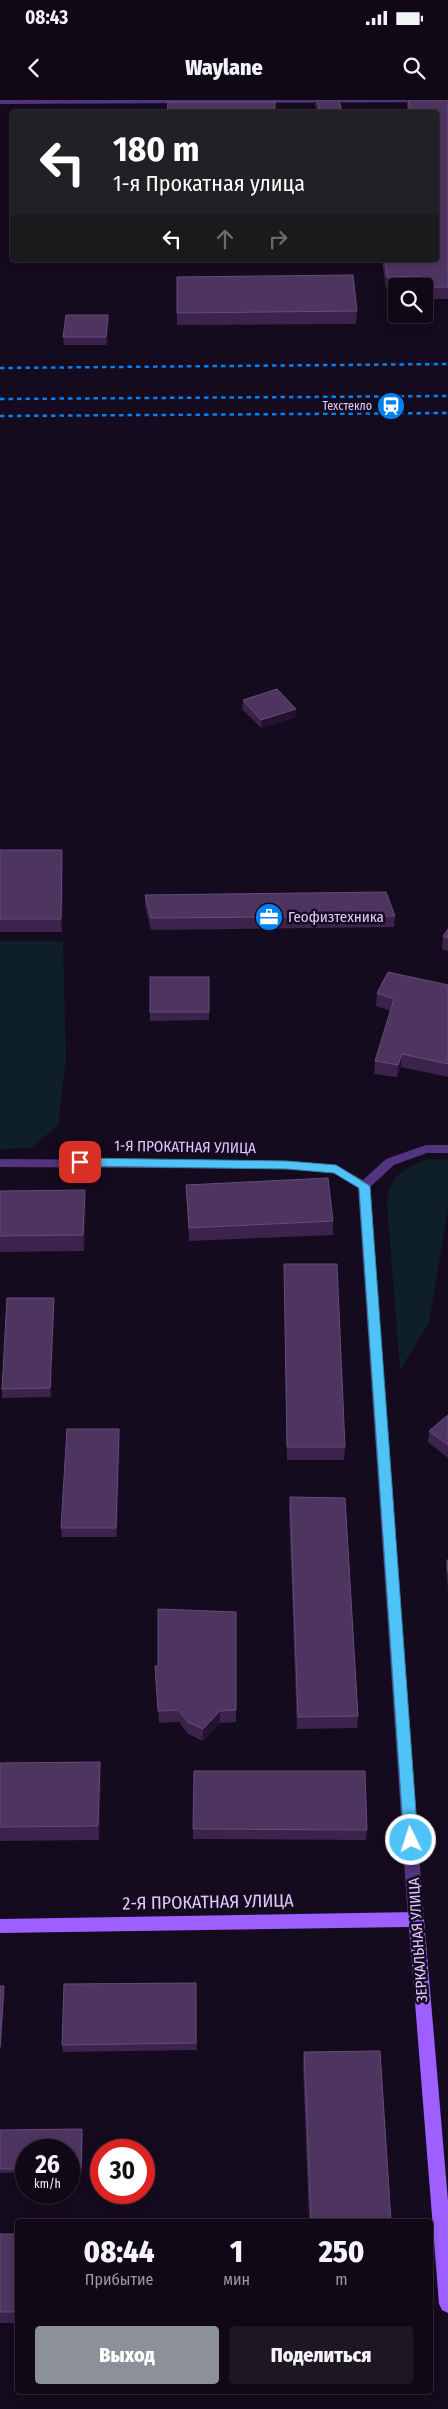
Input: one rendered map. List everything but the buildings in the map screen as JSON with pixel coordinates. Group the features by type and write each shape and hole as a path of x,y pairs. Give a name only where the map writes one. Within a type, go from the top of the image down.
{"street":[{"path":"0,102 448,100"},
{"path":"364,1186 390,1162 426,1149 448,1149"},
{"name":"1-Я ПРОКАТНАЯ УЛИЦА","path":"0,1163 287,1165 336,1169 364,1186"},
{"name":"ЗЕРКАЛЬНАЯ УЛИЦА","path":"364,1186 380,1386 416,1919 448,2304"},
{"name":"2-Я ПРОКАТНАЯ УЛИЦА","path":"0,1926 416,1919"}],"shaded area":[{"path":"0,941 63,941 66,1058 58,1125 31,1148 0,1149"},
{"path":"426,1159 448,1160 448,1208 429,1322 400,1370 387,1203 392,1185 399,1174"}],"railway":[{"path":"0,368 448,364"},
{"path":"0,399 448,396"},
{"path":"0,416 448,413"}],"place":[{"name":"Техстекло","path":"391,406"},
{"name":"Геофизтехника","path":"269,917"}],"route":[{"path":"80,1162 287,1165 336,1169 364,1186 368,1257 381,1396 411,1840"}]}
